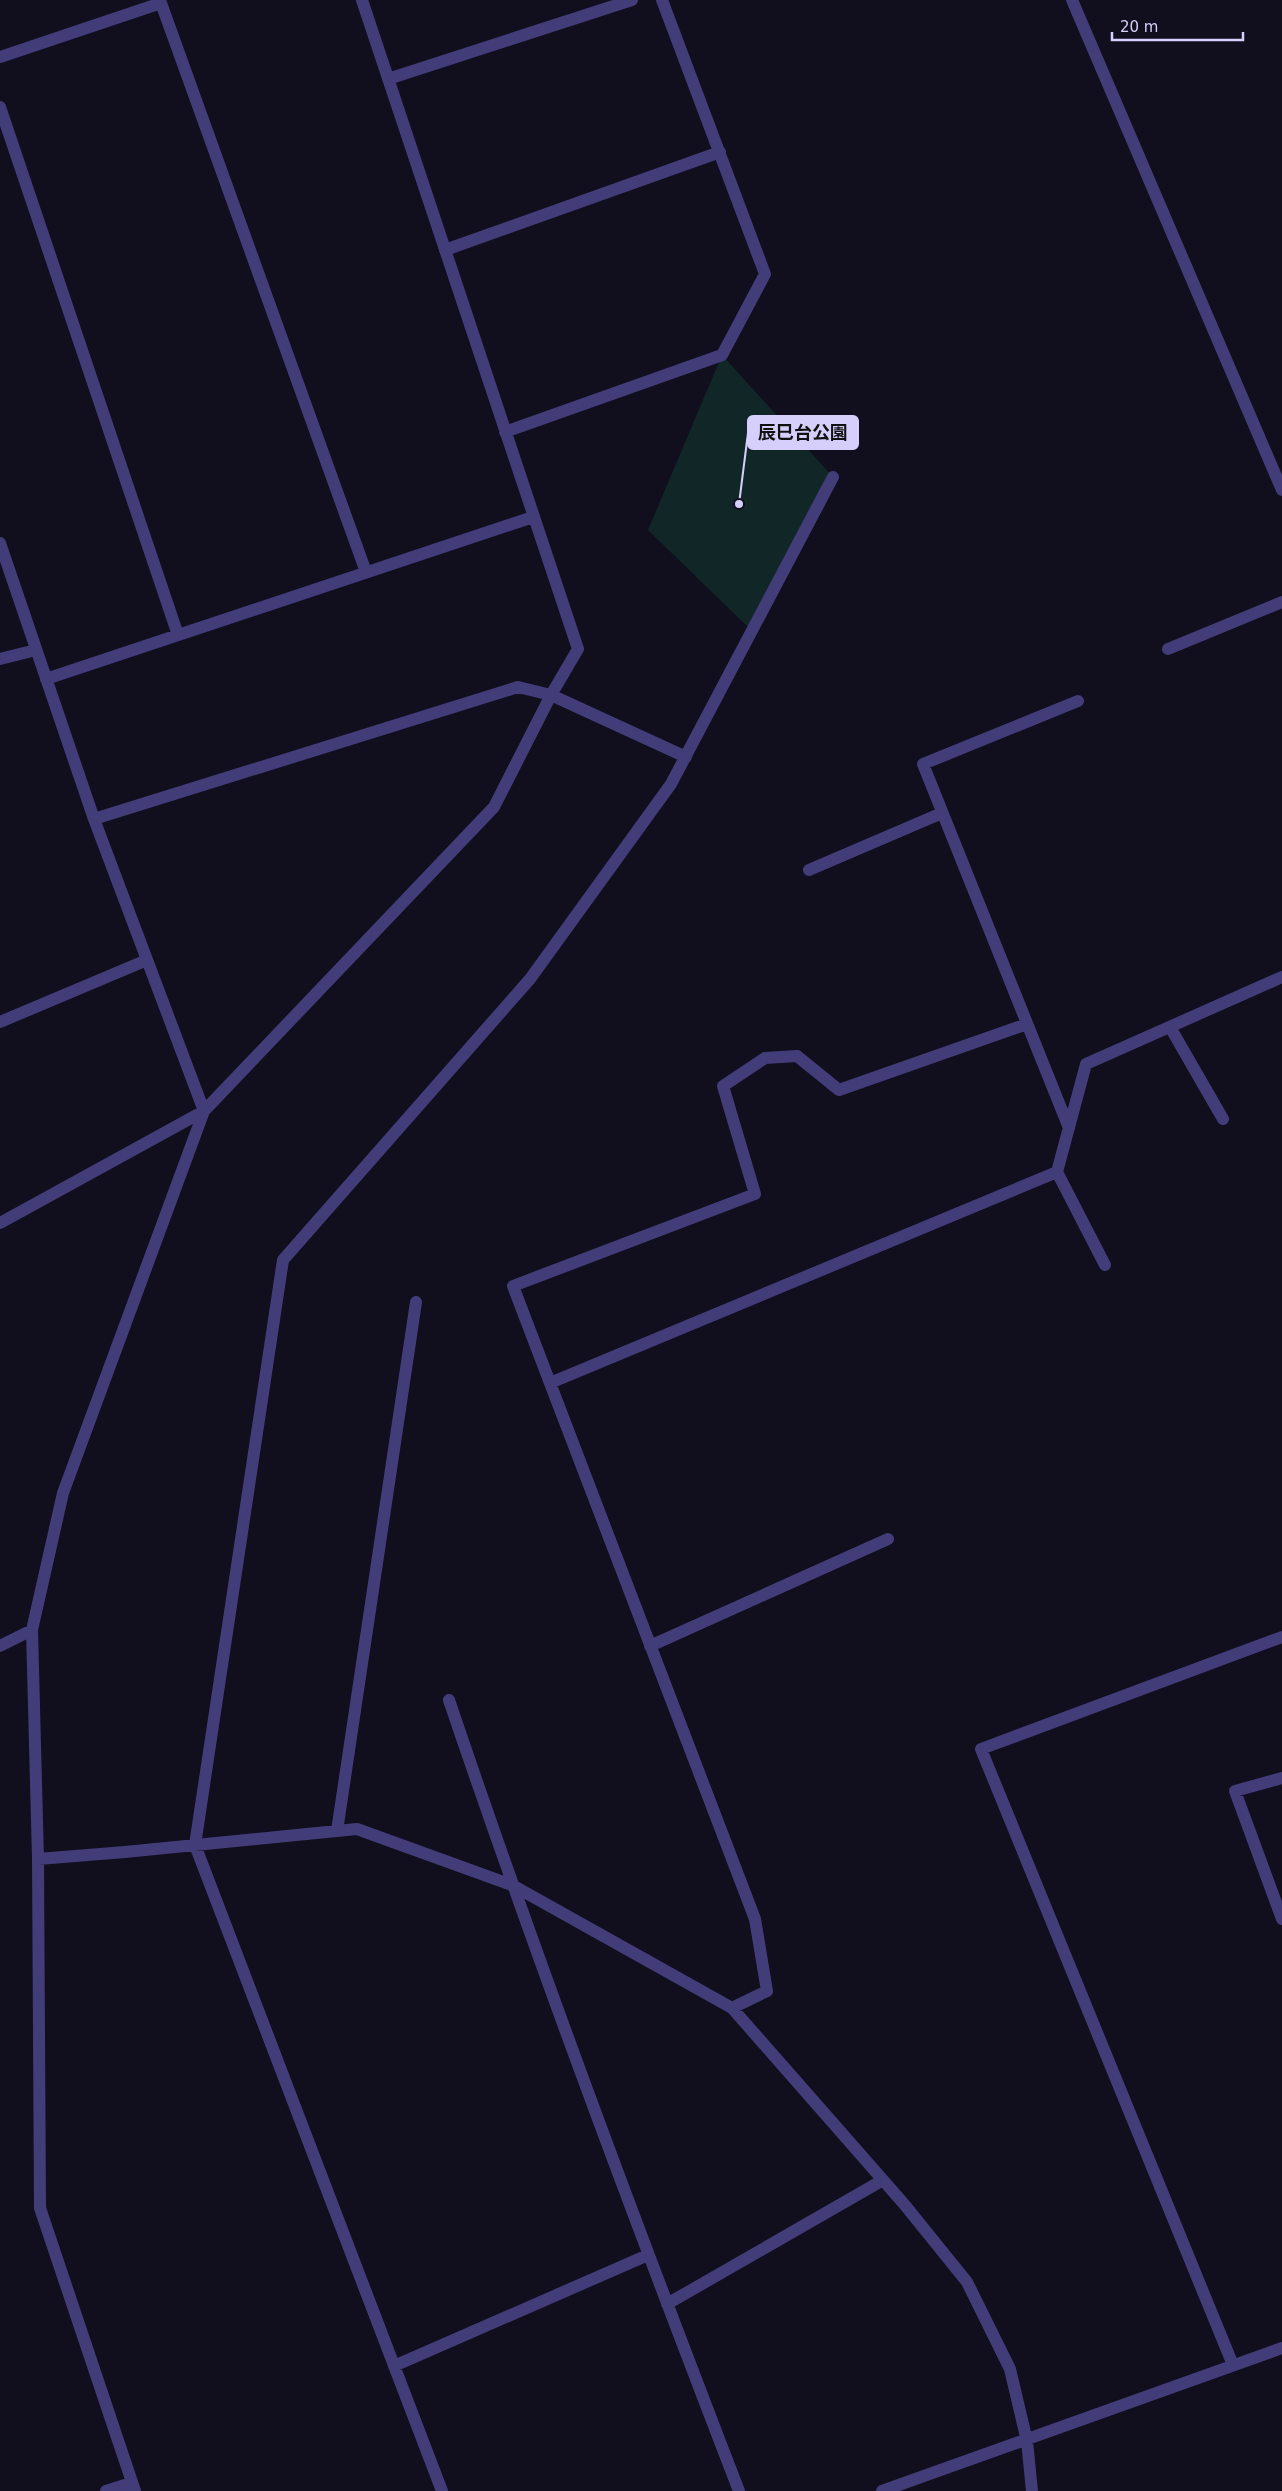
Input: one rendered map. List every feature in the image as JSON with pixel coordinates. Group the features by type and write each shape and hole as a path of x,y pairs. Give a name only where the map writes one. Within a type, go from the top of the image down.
{"street":[{"path":"0,1223 204,1111 494,808 551,695 578,650 362,0"},
{"path":"388,79 632,0"},
{"path":"505,432 722,355 765,274 662,0"},
{"path":"1072,0 1282,490"},
{"path":"0,57 161,2 366,572"},
{"path":"0,107 178,635"},
{"path":"444,250 720,152"},
{"path":"442,2491 195,1845 283,1260 530,979 671,784 832,477"},
{"path":"46,679 533,517"},
{"path":"0,543 94,819 204,1111 62,1493 32,1630 38,1859 40,2208 133,2487 106,2491"},
{"path":"1168,649 1282,602"},
{"path":"0,659 36,650"},
{"path":"94,819 518,687 551,695 686,757"},
{"path":"1069,1128 923,764 1078,701"},
{"path":"809,870 942,813"},
{"path":"0,1022 147,960"},
{"path":"1105,1265 1057,1172 1086,1064 1282,977"},
{"path":"732,2008 767,1991 756,1919 513,1286 755,1194 723,1086 765,1058 797,1056 839,1090 1028,1024"},
{"path":"1170,1027 1223,1119"},
{"path":"550,1383 1057,1172"},
{"path":"337,1831 416,1302"},
{"path":"650,1646 888,1539"},
{"path":"0,1646 32,1630"},
{"path":"1234,2365 982,1749 1282,1637"},
{"path":"449,1700 512,1885 648,2255 739,2491"},
{"path":"1282,1778 1235,1791 1282,1919"},
{"path":"38,1859 357,1829 512,1885 732,2008 883,2180 967,2282 1010,2369 1027,2441 1032,2491"},
{"path":"667,2304 883,2180"},
{"path":"394,2366 648,2255"},
{"path":"882,2491 1027,2441 1282,2348"}],"green space":[{"path":"722,355 833,477 752,631 648,530"}],"place":[{"name":"辰巳台公園","path":"739,504"}]}
